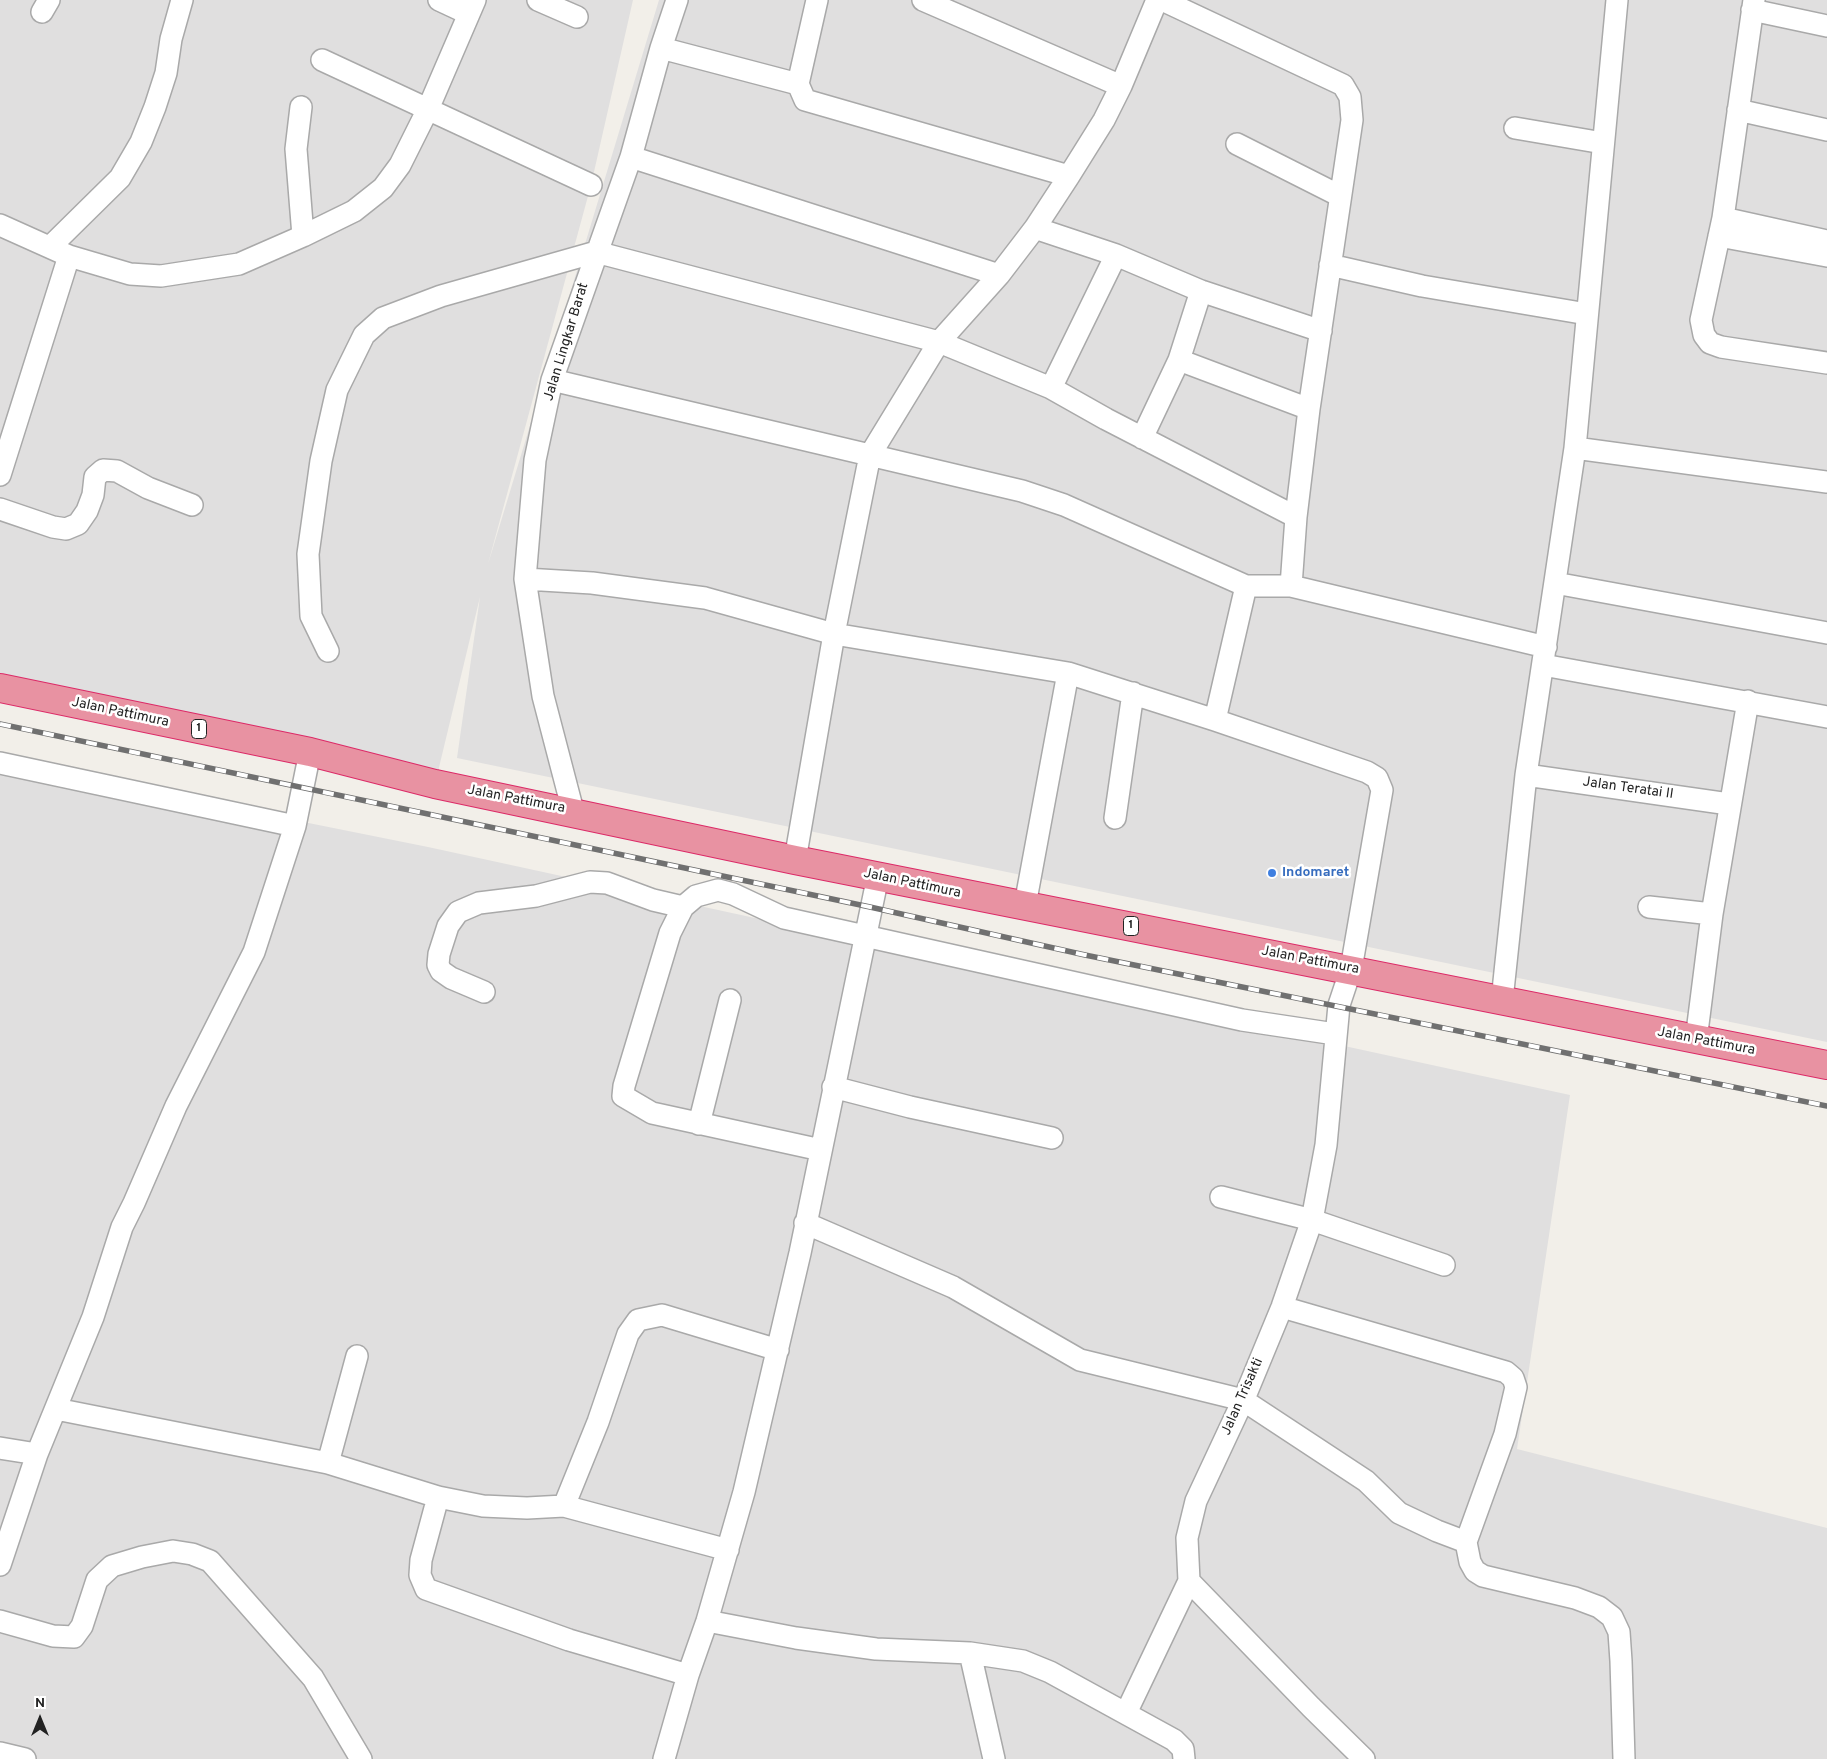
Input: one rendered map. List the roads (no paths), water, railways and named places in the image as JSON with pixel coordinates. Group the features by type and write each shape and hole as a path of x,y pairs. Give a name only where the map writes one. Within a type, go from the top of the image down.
{"highway":[{"name":"Jalan Pattimura","path":"0,688 310,752 435,784 795,860 1827,1065"}],"street":[{"path":"1,470 60,251 120,178 140,142 155,107 166,73 170,39 182,0"},
{"path":"0,225 60,251 130,274 161,276 239,264 354,211 383,188 400,164 428,109 472,7 439,0"},
{"path":"538,0 576,17"},
{"name":"Jalan Lingkar Barat","path":"572,812 543,696 525,579 535,460 552,380 631,157 661,48 677,0"},
{"path":"817,0 798,84 805,100 1069,176"},
{"path":"923,0 1121,86"},
{"path":"795,860 834,634 870,455 939,342 999,275 1035,228 1069,176 1104,120 1121,86 1157,0"},
{"path":"1162,0 1343,85 1350,97 1352,120 1309,410 1296,517 1291,586"},
{"path":"1502,1000 1526,775 1575,448 1617,0"},
{"path":"1827,26 1753,5 1721,227 1701,320 1704,336 1710,343 1721,347 1827,363"},
{"path":"661,48 798,84"},
{"path":"322,60 591,185"},
{"path":"301,107 296,149 303,236"},
{"path":"1738,110 1827,130"},
{"path":"1515,128 1603,143"},
{"path":"1237,144 1340,196"},
{"path":"631,157 999,275"},
{"path":"1721,227 1827,241"},
{"path":"1721,227 1827,256"},
{"path":"1035,228 1116,255 1201,290 1321,331"},
{"path":"328,651 311,616 308,554 321,461 337,390 364,335 383,318 441,296 596,252 939,342 1051,388 1142,438 1296,517"},
{"path":"1051,388 1116,255"},
{"path":"1330,265 1422,286 1587,314"},
{"path":"1142,438 1179,360 1201,290"},
{"path":"1179,360 1309,410"},
{"path":"552,380 1022,491 1064,505 1246,586 1291,586 1545,656 1827,717"},
{"path":"1575,448 1827,482"},
{"path":"0,509 53,527 66,529 78,524 87,511 93,495 95,477 103,470 117,471 148,488 192,504"},
{"path":"525,579 592,583 705,598 834,634 1068,673 1215,720 1246,586"},
{"path":"1556,583 1827,634"},
{"path":"1025,905 1068,673"},
{"path":"1115,818 1133,693"},
{"path":"1696,1040 1712,914 1729,804 1748,701"},
{"name":"Jalan Trisakti","path":"1183,1592 1186,1538 1196,1501 1243,1400 1282,1307 1312,1220 1326,1145 1339,1005 1351,969 1382,790 1378,778 1367,772 1215,720"},
{"path":"0,1565 37,1454 93,1317 122,1227 176,1106 254,952 295,826 310,752"},
{"path":"0,763 295,826"},
{"name":"Jalan Teratai II","path":"1526,775 1729,804"},
{"path":"664,1759 688,1674 707,1621 728,1550 778,1350 878,876"},
{"path":"484,992 451,978 441,971 438,965 439,954 448,926 458,912 479,903 536,896 590,882 606,883 653,900 683,908"},
{"path":"821,1150 652,1113 623,1096 624,1086 670,932 683,908 696,896 718,890 733,894 784,918 864,937 1019,969 1242,1020 1335,1034"},
{"path":"1649,907 1712,914"},
{"path":"699,1124 730,1000"},
{"path":"833,1087 910,1107 1052,1138"},
{"path":"1221,1197 1312,1220 1444,1265"},
{"path":"805,1223 953,1288 1080,1360 1243,1400 1366,1481 1399,1513 1436,1531 1466,1542"},
{"path":"1282,1307 1506,1372 1513,1378 1516,1387 1505,1434 1466,1542 1475,1571 1483,1576 1575,1598 1599,1607 1612,1617 1618,1632 1621,1661 1624,1759"},
{"path":"564,1506 598,1422 628,1334 638,1320 662,1315 778,1350"},
{"path":"328,1463 356,1356"},
{"path":"56,1409 328,1463 438,1497 483,1506 527,1508 564,1506 728,1550"},
{"path":"0,1448 37,1454"},
{"path":"438,1497 420,1560 420,1575 426,1589 569,1640 688,1674"},
{"path":"0,1621 53,1636 74,1637 82,1626 97,1580 112,1566 142,1556 173,1551 210,1561 236,1588 313,1678 360,1759"},
{"path":"1126,1713 1183,1592 1311,1707 1364,1759"},
{"path":"707,1621 796,1638 876,1649 999,1656 1023,1661 1050,1672 1174,1740 1183,1749 1184,1759"},
{"path":"973,1654 994,1759"},
{"path":"0,1753 25,1759"}],"railway":[{"path":"0,724 870,907 1085,955 1827,1106"}],"place":[{"name":"Indomaret","path":"1272,873"}]}
